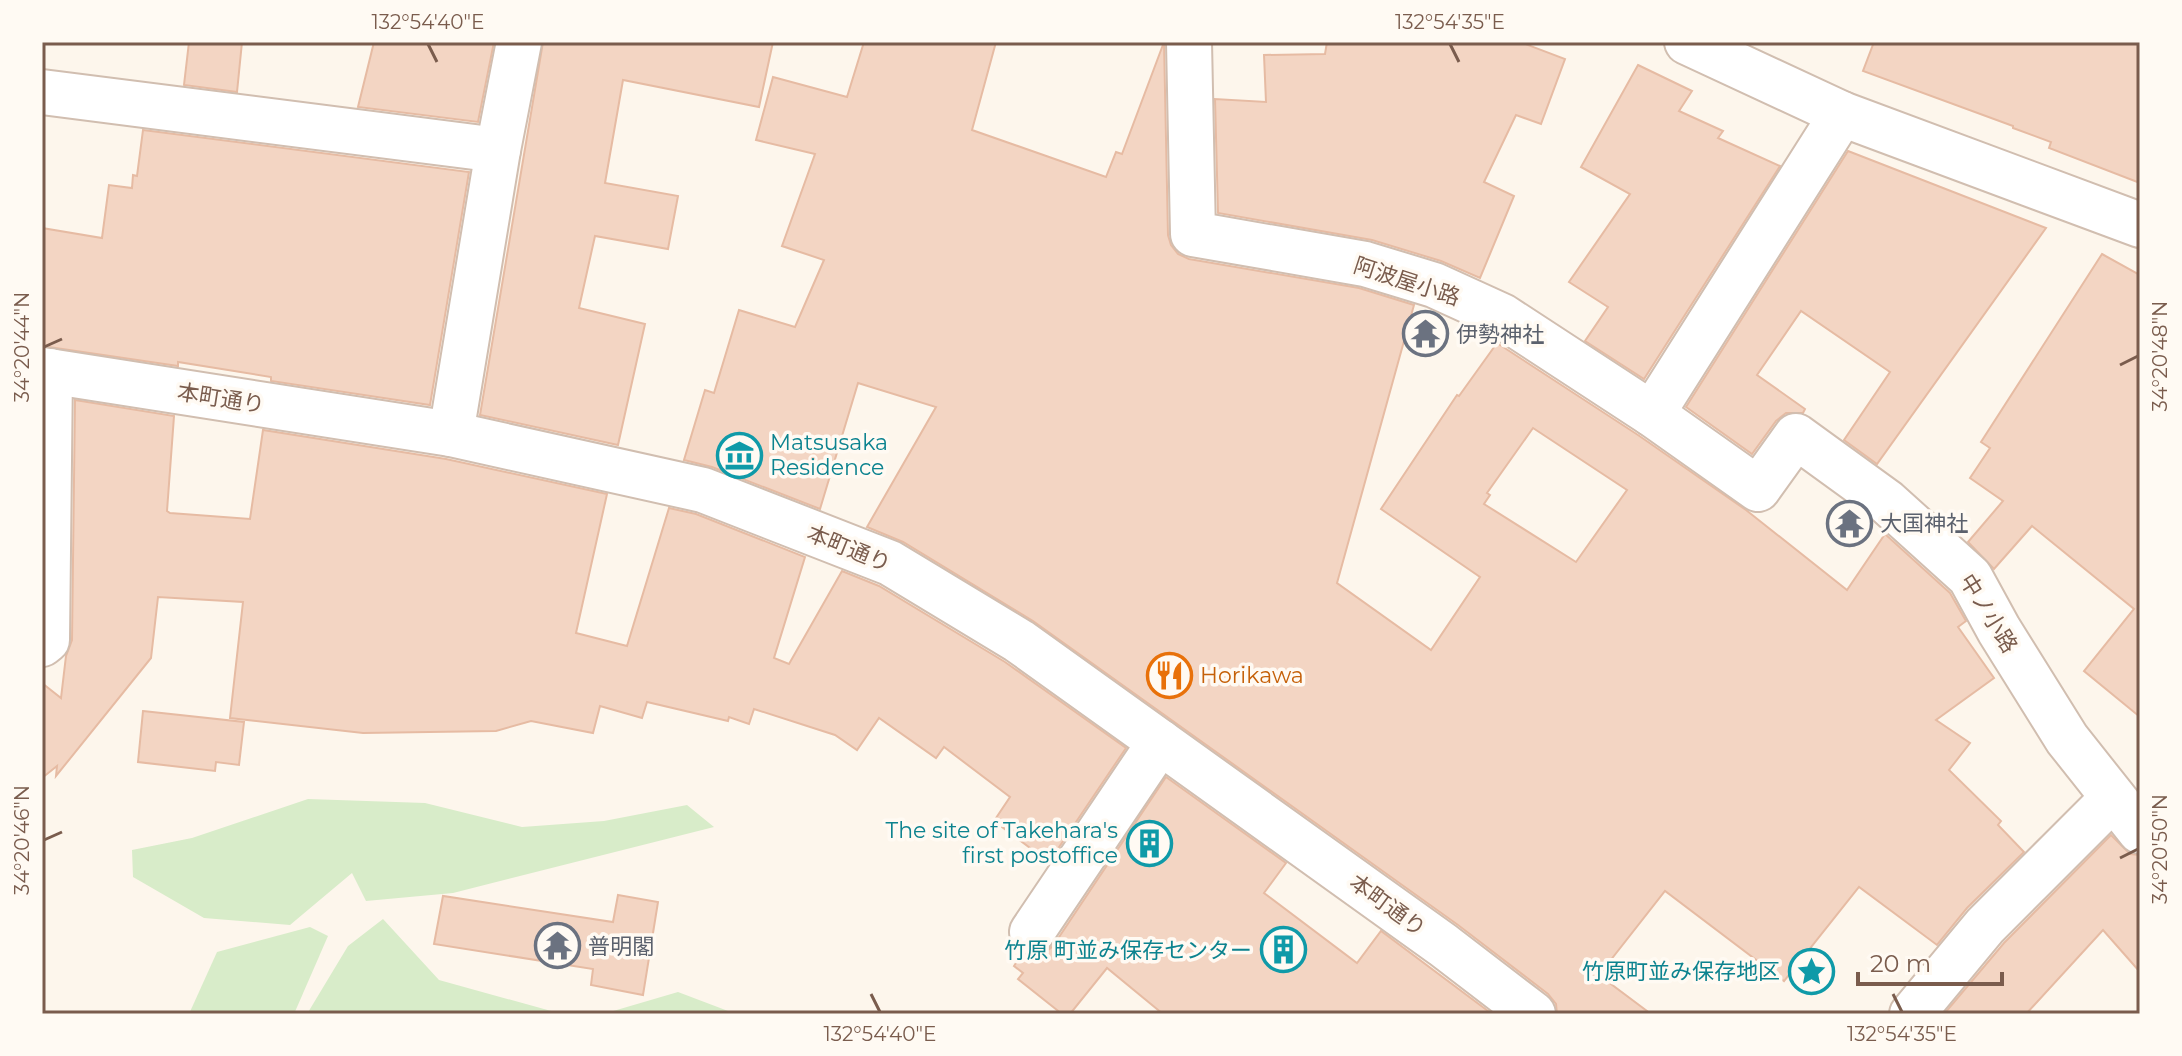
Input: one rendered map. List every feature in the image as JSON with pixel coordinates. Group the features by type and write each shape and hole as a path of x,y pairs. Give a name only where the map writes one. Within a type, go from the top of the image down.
{"street":[{"path":"451,434 519,42"},
{"name":"阿波屋小路","path":"1189,42 1193,234 1365,264 1434,285 1502,316 1652,414 1758,489 1796,436"},
{"path":"1687,42 1842,114 2140,225"},
{"path":"42,92 498,150"},
{"path":"1652,414 1842,114"},
{"path":"42,644 47,640 46,370"},
{"name":"本町通り","path":"46,370 451,434 703,490 890,563 1019,641 1430,936 1533,1014"},
{"name":"中ノ小路","path":"1796,436 1887,502 1970,577 2067,739 2140,831"},
{"path":"1032,932 1160,742"},
{"path":"1912,1014 1985,926 2113,798"}],"green space":[{"path":"308,799 425,803 522,827 604,821 687,805 714,827 453,893 366,901 352,873 290,925 204,918 133,877 132,850 192,838"},
{"path":"383,919 439,980 562,1014 307,1014 348,946"},
{"path":"310,927 328,936 294,1014 189,1014 217,952"},
{"path":"678,992 736,1014 603,1014"}],"building":[{"path":"189,42 242,42 237,92 184,85"},
{"path":"374,42 494,42 478,122 358,107"},
{"path":"543,42 773,42 759,107 623,80 605,183 678,196 668,249 595,236 579,308 645,324 618,445 480,415"},
{"path":"864,42 996,42 972,130 1106,177 1116,152 1122,154 1164,42 1168,235 1178,254 1189,259 1359,288 1414,305 1337,583 1431,650 1480,577 1381,509 1457,395 1497,343 1746,510 1847,590 1885,534 1950,593 1966,621 1958,627 1994,678 1936,720 1970,743 1949,770 2001,821 1998,825 2024,852 1967,908 1937,945 1859,887 1784,981 1665,891 1599,975 1651,1014 1557,1014 1556,1004 1548,994 1458,925 1033,621 903,542 867,527 936,407 858,383 820,509 712,467 684,460 705,390 714,393 739,310 795,327 824,260 782,246 815,154 756,140 773,77 847,97","holes":["1533,428 1627,490 1576,562 1484,504 1490,495 1487,493"]},
{"path":"1327,42 1520,42 1565,59 1541,124 1516,115 1484,182 1514,196 1480,278 1441,261 1372,240 1218,213 1215,99 1266,102 1264,55 1325,54"},
{"path":"1874,42 2140,42 2140,183 2049,148 2051,142 2013,126 1863,71"},
{"path":"1638,65 1692,91 1679,111 1723,131 1718,138 1780,166 1644,379 1585,341 1608,307 1569,282 1630,194 1581,167"},
{"path":"143,130 469,172 430,405 271,381 271,377 178,362 178,366 42,346 42,228 102,238 109,185 132,188 133,175 137,176"},
{"path":"1848,151 2046,228 1877,464 1844,440 1890,372 1801,311 1757,375 1805,409 1803,413 1786,413 1776,421 1752,454 1686,407"},
{"path":"2102,254 2140,275 2140,717 2084,671 2134,609 2032,526 1994,569 1968,542 2003,501 1970,478 1990,448 1981,442"},
{"path":"75,400 174,416 167,511 170,513 250,519 263,430 446,459 607,494 576,633 627,646 669,508 696,514 805,557 774,658 789,664 842,571 879,586 1005,662 1126,748 1049,862 994,821 1010,797 944,747 936,758 879,718 857,750 835,735 754,709 749,724 729,717 728,721 647,702 642,718 600,706 593,733 531,721 496,731 363,733 230,718 243,602 158,597 151,658 56,776 57,766 42,778 42,683 61,698 66,656 72,640"},
{"path":"143,711 244,722 239,765 216,762 215,771 138,762"},
{"path":"1166,777 1286,863 1264,893 1357,963 1381,931 1492,1014 1163,1014 1107,968 1070,1014 1062,1014 1018,979 1023,973 1014,966 1022,954 1031,957 1042,955 1053,946"},
{"path":"2111,835 2130,854 2140,855 2140,972 2103,930 2026,1014 1944,1014 2004,943"},
{"name":"普明閣","path":"618,895 658,902 643,995 591,985 593,969 434,944 443,896 613,922"}],"place":[{"name":"伊勢神社","path":"1425,334"},
{"name":"Matsusaka Residence","path":"739,455"},
{"name":"大国神社","path":"1849,523"},
{"name":"Horikawa","path":"1169,675"},
{"name":"The site of Takehara's first postoffice","path":"1149,843"},
{"name":"普明閣","path":"557,946"},
{"name":"竹原 町並み保存センター","path":"1283,950"},
{"name":"竹原町並み保存地区","path":"1811,971"}]}
